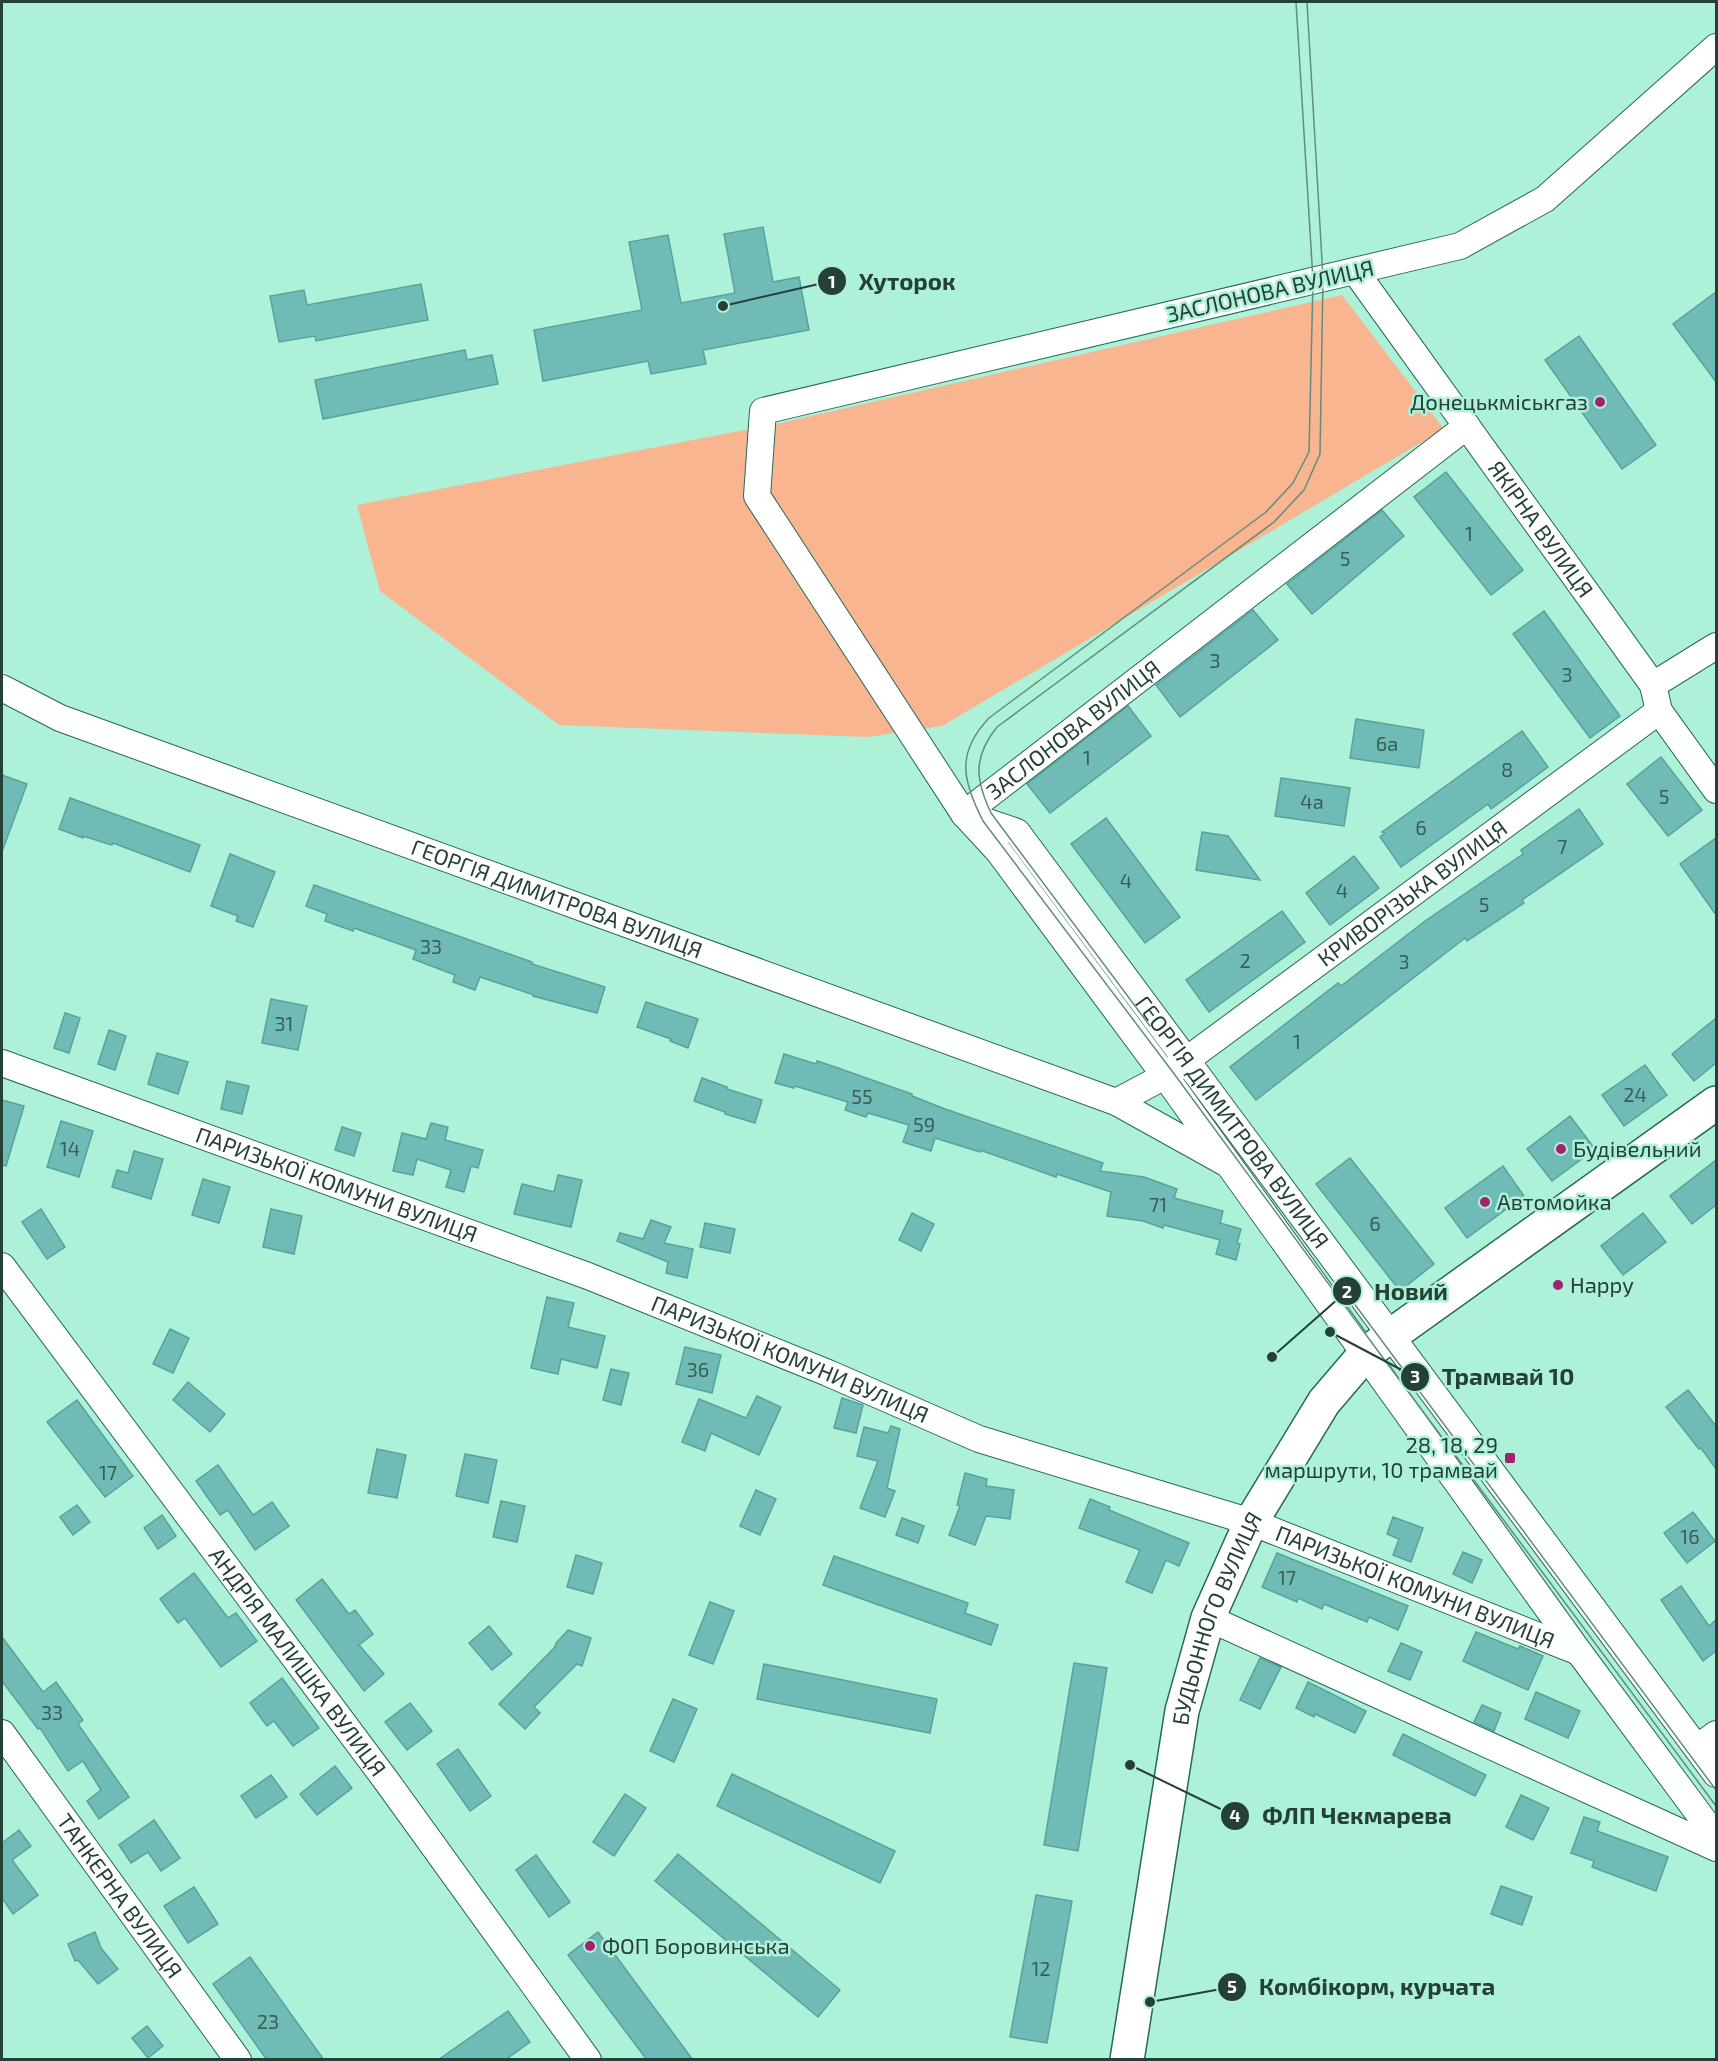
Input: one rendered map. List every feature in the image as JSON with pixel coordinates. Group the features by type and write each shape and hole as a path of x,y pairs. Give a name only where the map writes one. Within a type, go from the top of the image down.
{"main road":[{"name":"БУДЬОННОГО ВУЛИЦЯ","path":"1127,2060 1182,1711 1208,1618 1251,1522 1324,1402 1378,1345 1716,1103"}],"street":[{"name":"ЗАСЛОНОВА ВУЛИЦЯ","path":"763,411 1460,246 1545,199 1715,50"},
{"name":"ЯКІРНА ВУЛИЦЯ","path":"1356,271 1653,685 1659,711 1716,790"},
{"name":"ГЕОРГІЯ ДИМИТРОВА ВУЛИЦЯ","path":"763,411 757,496 964,814 999,852 1232,1167 1707,1741 1716,1774"},
{"name":"ЗАСЛОНОВА ВУЛИЦЯ","path":"964,814 1467,426"},
{"path":"1653,685 1716,646"},
{"name":"ГЕОРГІЯ ДИМИТРОВА ВУЛИЦЯ","path":"2,688 60,718 1116,1102 1232,1167"},
{"name":"КРИВОРІЗЬКА ВУЛИЦЯ","path":"1165,1076 1659,711"},
{"name":"ГЕОРГІЯ ДИМИТРОВА ВУЛИЦЯ","path":"964,814 1017,832 1186,1060 1378,1345 1579,1652 1716,1837"},
{"name":"ПАРИЗЬКОЇ КОМУНИ ВУЛИЦЯ","path":"2,1063 588,1276 828,1373 979,1439 1251,1522 1579,1652"},
{"name":"ГЕОРГІЯ ДИМИТРОВА ВУЛИЦЯ","path":"1116,1102 1165,1076"},
{"name":"АНДРІЯ МАЛИШКА ВУЛИЦЯ","path":"2,1266 388,1783 588,2060"},
{"path":"1208,1618 1716,1848"},
{"name":"ТАНКЕРНА ВУЛИЦЯ","path":"2,1733 238,2060"}],"shaded area":[{"path":"1342,295 1444,429 942,726 868,737 559,725 380,591 357,505 776,424"}],"building":[{"path":"763,227 773,282 799,277 809,330 703,350 706,364 651,374 648,361 543,381 534,330 642,310 629,242 668,235 681,303 735,293 724,234"},
{"path":"421,284 428,320 316,341 315,336 279,342 270,296 304,290 307,305"},
{"path":"1716,292 1716,382 1673,324"},
{"name":"Донецькміськгаз","path":"1579,336 1656,445 1622,469 1545,360"},
{"path":"465,350 467,360 492,355 498,384 323,419 315,380"},
{"path":"1446,472 1523,570 1491,595 1414,497"},
{"path":"1382,510 1404,536 1312,614 1287,584"},
{"path":"1253,610 1278,640 1180,717 1156,685"},
{"path":"1544,611 1620,716 1590,738 1513,634"},
{"path":"1128,706 1151,736 1050,813 1027,784"},
{"path":"1356,719 1424,730 1419,768 1350,758"},
{"path":"1522,731 1548,767 1491,809 1488,804 1401,867 1380,837 1385,833 1382,832"},
{"path":"1661,757 1702,810 1668,836 1627,784"},
{"path":"2,775 27,784 3,849 2,848"},
{"path":"1281,778 1350,788 1344,826 1275,816"},
{"path":"70,798 200,845 190,872 113,843 112,845 83,836 83,838 59,829"},
{"path":"1579,809 1603,844 1522,900 1524,903 1467,941 1465,938 1256,1100 1230,1067 1338,983 1341,986 1425,921 1523,854 1521,850"},
{"path":"1106,818 1180,917 1145,943 1071,844"},
{"path":"1202,832 1228,836 1260,880 1196,870"},
{"path":"1716,838 1716,915 1680,864"},
{"path":"230,854 275,872 253,927 236,921 238,916 211,906"},
{"path":"1354,856 1379,888 1330,925 1306,893"},
{"path":"314,885 532,962 532,964 605,987 597,1013 533,996 480,977 475,990 453,982 455,975 413,959 416,950 354,928 353,931 325,921 327,914 306,906"},
{"path":"1282,911 1305,942 1209,1012 1186,980"},
{"path":"271,999 307,1006 298,1050 262,1043"},
{"path":"646,1002 698,1019 688,1048 670,1041 671,1039 637,1027"},
{"path":"65,1013 80,1018 69,1053 54,1048"},
{"path":"1716,1018 1716,1063 1694,1081 1672,1054"},
{"path":"109,1030 126,1036 115,1070 98,1064"},
{"path":"157,1053 188,1062 178,1094 148,1084"},
{"path":"784,1054 835,1067 912,1094 912,1096 945,1109 1103,1163 1100,1171 1144,1177 1177,1189 1174,1198 1223,1211 1220,1223 1241,1229 1236,1260 1216,1254 1220,1240 1164,1225 1163,1228 1143,1221 1107,1216 1111,1192 935,1138 931,1151 903,1142 909,1125 868,1113 866,1117 845,1110 848,1102 795,1086 794,1088 775,1083"},
{"path":"1645,1065 1667,1095 1624,1126 1602,1095"},
{"path":"702,1078 762,1100 755,1123 694,1101"},
{"path":"227,1081 249,1086 242,1114 221,1109"},
{"path":"2,1100 24,1106 6,1166 2,1165"},
{"name":"Будівельний","path":"1570,1116 1595,1149 1552,1181 1527,1149"},
{"path":"61,1121 93,1131 79,1177 47,1167"},
{"path":"431,1123 448,1127 445,1140 483,1150 478,1168 471,1166 464,1192 446,1187 451,1170 417,1159 413,1175 393,1171 402,1133 426,1139"},
{"path":"342,1127 361,1133 354,1156 335,1150"},
{"path":"134,1151 163,1159 151,1199 112,1187 117,1170 128,1173"},
{"path":"1350,1158 1434,1264 1400,1291 1316,1184"},
{"path":"1716,1160 1716,1205 1692,1224 1670,1196"},
{"name":"Автомойка","path":"1503,1166 1524,1196 1467,1238 1445,1208"},
{"path":"558,1175 582,1180 571,1227 514,1214 522,1184 554,1192"},
{"path":"203,1179 230,1187 219,1223 192,1215"},
{"path":"41,1209 65,1247 47,1259 22,1222"},
{"path":"271,1209 302,1216 294,1254 263,1247"},
{"path":"912,1213 934,1224 921,1251 899,1240"},
{"path":"1643,1213 1666,1242 1623,1275 1601,1246"},
{"path":"651,1220 671,1227 664,1243 693,1249 687,1278 666,1273 668,1262 617,1241 620,1233 643,1239"},
{"path":"705,1223 735,1229 730,1253 700,1247"},
{"path":"547,1297 574,1303 568,1327 605,1336 597,1368 561,1359 558,1374 531,1368"},
{"path":"170,1329 189,1338 173,1373 153,1364"},
{"path":"685,1347 721,1355 712,1393 676,1384"},
{"path":"611,1369 629,1373 621,1405 603,1400"},
{"path":"188,1382 225,1414 210,1432 173,1400"},
{"path":"1688,1390 1716,1426 1716,1469 1666,1407"},
{"path":"757,1396 781,1407 759,1455 711,1433 705,1451 682,1442 699,1399 746,1418"},
{"path":"842,1398 863,1405 856,1433 834,1428"},
{"path":"77,1400 133,1476 105,1497 47,1422"},
{"path":"891,1426 900,1429 887,1488 895,1491 885,1517 860,1508 878,1461 857,1456 864,1427 888,1433"},
{"path":"377,1449 406,1455 397,1498 368,1493"},
{"path":"465,1454 497,1460 488,1503 456,1496"},
{"path":"218,1465 253,1515 272,1502 289,1526 255,1550 228,1510 220,1515 196,1481"},
{"path":"965,1473 987,1479 986,1486 1014,1490 1010,1519 986,1516 975,1545 949,1535 960,1506 957,1505"},
{"path":"756,1490 776,1499 760,1535 740,1526"},
{"path":"1090,1499 1110,1507 1109,1510 1189,1543 1179,1566 1166,1560 1152,1593 1126,1582 1140,1550 1079,1528"},
{"path":"501,1501 525,1506 517,1542 493,1537"},
{"path":"77,1505 90,1522 73,1535 60,1517"},
{"path":"1693,1512 1715,1541 1687,1563 1664,1533"},
{"path":"162,1515 176,1536 158,1549 144,1528"},
{"path":"1393,1517 1423,1528 1411,1562 1393,1555 1399,1539 1387,1534"},
{"path":"902,1518 924,1526 918,1543 896,1535"},
{"path":"1463,1552 1482,1560 1472,1583 1453,1574"},
{"path":"1277,1553 1408,1606 1398,1630 1369,1617 1367,1622 1324,1604 1322,1609 1298,1598 1297,1602 1262,1587"},
{"path":"576,1555 602,1563 593,1594 567,1587"},
{"path":"834,1556 968,1603 965,1613 998,1625 991,1645 823,1585"},
{"path":"194,1573 228,1618 236,1613 257,1641 221,1667 185,1618 178,1623 160,1599"},
{"path":"322,1579 349,1614 355,1610 373,1634 359,1645 384,1674 364,1691 296,1600"},
{"path":"1681,1586 1709,1626 1716,1620 1716,1651 1703,1661 1661,1600"},
{"path":"710,1602 734,1611 713,1664 689,1655"},
{"path":"489,1626 512,1654 492,1670 469,1643"},
{"path":"568,1630 591,1638 582,1666 577,1664 534,1707 540,1713 525,1729 499,1704 555,1647"},
{"path":"1476,1632 1518,1649 1520,1646 1543,1656 1528,1690 1463,1661"},
{"path":"2,1637 43,1692 56,1682 83,1720 78,1724 129,1797 99,1819 87,1801 101,1790 83,1761 68,1771 40,1728 38,1729 2,1681"},
{"path":"1401,1643 1422,1652 1410,1680 1388,1671"},
{"path":"1260,1658 1281,1667 1260,1709 1240,1700"},
{"path":"1074,1663 1107,1668 1078,1851 1044,1845"},
{"path":"764,1664 937,1699 930,1733 757,1699"},
{"path":"282,1678 319,1728 293,1746 274,1721 267,1726 250,1703"},
{"path":"1308,1682 1366,1711 1355,1733 1315,1714 1314,1717 1296,1708"},
{"path":"1536,1692 1580,1711 1568,1738 1525,1719"},
{"path":"673,1699 697,1709 674,1762 650,1751"},
{"path":"410,1703 432,1731 407,1750 385,1722"},
{"path":"1482,1705 1501,1713 1494,1731 1474,1722"},
{"path":"1403,1734 1486,1775 1475,1796 1393,1755"},
{"path":"458,1749 491,1796 470,1811 437,1764"},
{"path":"335,1766 352,1788 317,1815 300,1794"},
{"path":"732,1774 895,1851 880,1883 717,1806"},
{"path":"271,1775 287,1797 256,1818 241,1796"},
{"path":"625,1794 646,1808 614,1856 593,1842"},
{"path":"1521,1795 1549,1808 1533,1840 1506,1827"},
{"path":"1584,1817 1600,1822 1597,1831 1668,1857 1656,1891 1592,1867 1594,1861 1571,1853"},
{"path":"154,1820 180,1858 161,1871 148,1852 131,1863 119,1845"},
{"path":"19,1830 31,1846 12,1860 38,1895 13,1914 2,1898 2,1843"},
{"path":"678,1854 840,1990 818,2017 655,1881"},
{"path":"536,1855 570,1902 549,1917 516,1870"},
{"path":"1501,1886 1532,1897 1522,1925 1491,1914"},
{"path":"194,1887 218,1924 188,1943 164,1906"},
{"path":"1036,1895 1072,1901 1047,2043 1010,2037"},
{"path":"95,1932 101,1948 118,1969 98,1984 78,1960 75,1961 68,1944"},
{"path":"598,1932 693,2060 647,2060 568,1955"},
{"path":"250,1957 324,2060 267,2060 213,1984"},
{"path":"508,2011 530,2042 505,2060 438,2060"},
{"path":"147,2026 163,2046 148,2058 132,2038"}],"tram line":[{"path":"1296,2 1313,280 1309,452 1293,483 1266,512 989,718 978,731 967,755 967,780 970,793 983,821 1172,1071 1716,1806"},
{"path":"1150,1026 991,813 982,789 980,758 997,727 1274,522 1304,490 1320,454 1323,278 1307,2"},
{"path":"1353,1302 1716,1790"}],"place":[{"name":"Хуторок","path":"723,306"},
{"name":"Донецькміськгаз","path":"1600,402"},
{"name":"Будівельний","path":"1561,1149"},
{"name":"Автомойка","path":"1485,1202"},
{"name":"Happy","path":"1558,1285"},
{"name":"Трамвай 10","path":"1330,1332"},
{"name":"Новий","path":"1272,1357"},
{"name":"28, 18, 29 маршрути, 10 трамвай","path":"1510,1458"},
{"name":"ФЛП Чекмарева","path":"1130,1765"},
{"name":"ФОП Боровинська","path":"590,1946"},
{"name":"Комбікорм, курчата","path":"1150,2002"}]}
